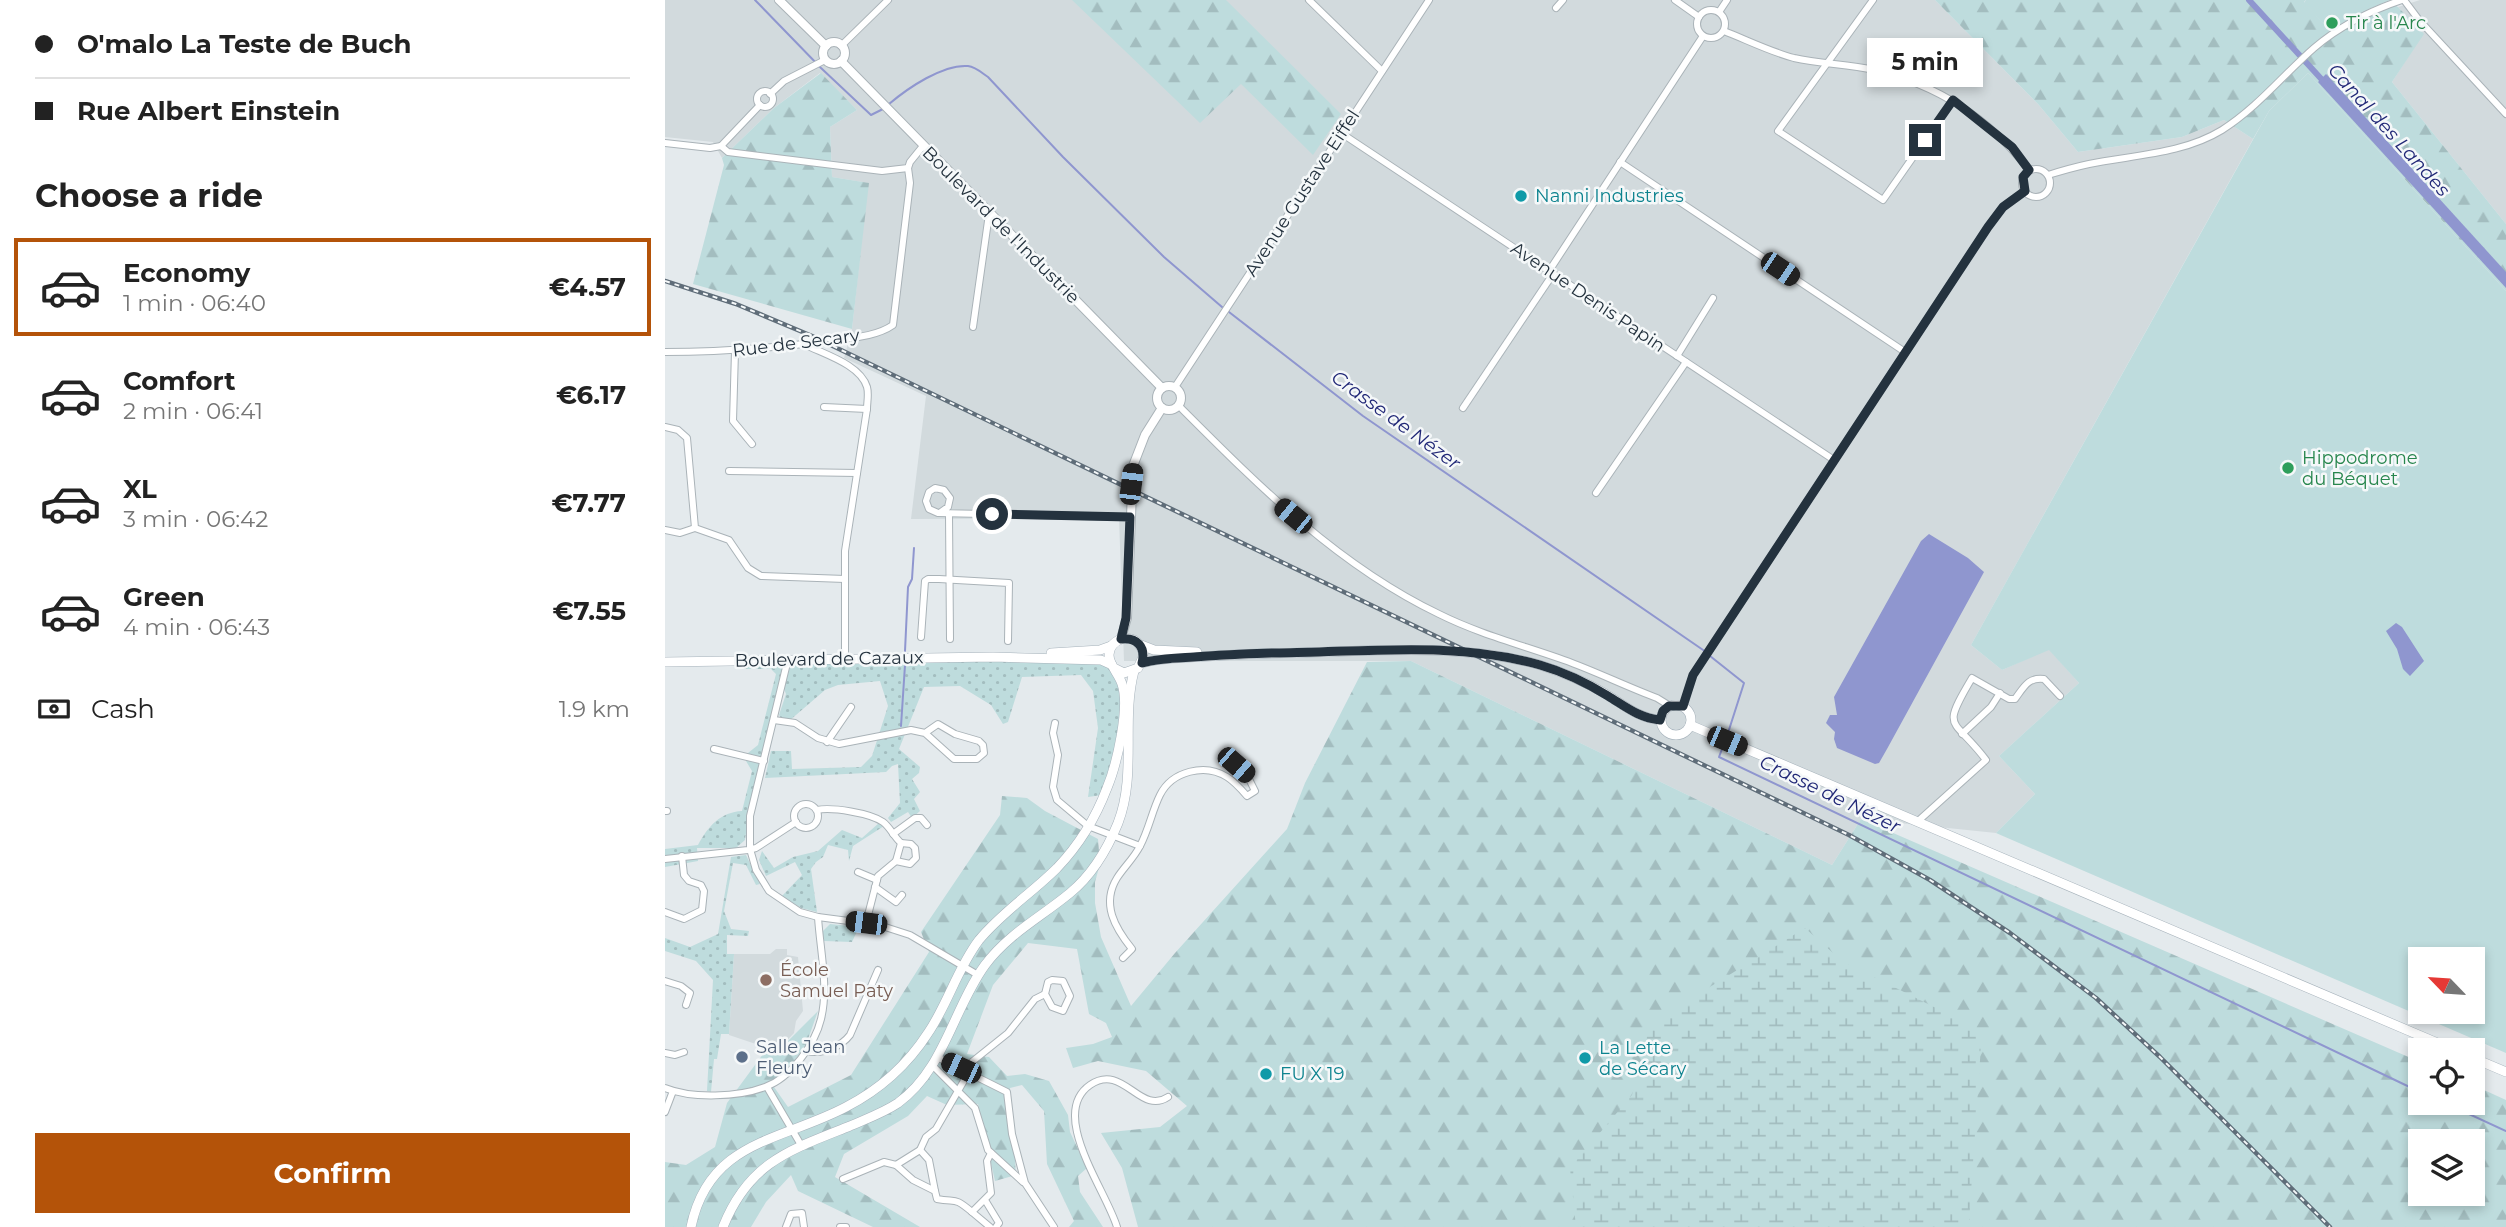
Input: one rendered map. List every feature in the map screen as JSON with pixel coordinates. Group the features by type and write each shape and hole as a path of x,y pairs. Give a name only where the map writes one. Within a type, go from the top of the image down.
{"main road":[{"path":"691,1227 700,1200 719,1172 741,1152 849,1106 891,1077 909,1059 929,1033 963,965 988,930 1056,868 1088,826 1108,787 1121,736 1123,685 1109,656 1111,646 1121,639 1137,642 1154,650 1241,654"},
{"path":"1137,642 1144,655 1142,663"},
{"name":"Boulevard de Cazaux","path":"993,657 1100,650 1111,646"},
{"path":"723,1227 730,1207 754,1175 778,1156 886,1110 919,1084 935,1061 978,975 1007,940 1072,892 1090,873 1113,834 1127,788 1130,687 1134,671 1142,663 1156,659 1241,654 1431,651 1498,656 1561,672 1593,687 1634,713 1647,719 1660,720"},
{"name":"Boulevard de Cazaux","path":"665,662 993,657 1101,660 1114,667"},
{"path":"1114,667 1125,673 1134,671"},
{"path":"1669,706 1683,706 1691,716 1690,725 1683,733 1673,735 1664,730 1660,720 1663,711 1669,706"},
{"path":"1690,725 2426,1038"},
{"path":"2485,1063 2506,1072"}],"street":[{"path":"779,0 826,46"},
{"path":"841,46 888,0"},
{"path":"1309,0 1382,71"},
{"name":"Avenue Gustave Eiffel","path":"1175,387 1429,0"},
{"path":"1556,8 1563,0"},
{"path":"1675,0 1699,17"},
{"path":"1719,12 1727,0"},
{"path":"1873,0 1778,131 1883,200 1953,100"},
{"path":"2048,175 2085,164 2184,147 2205,139 2254,105 2312,50 2355,19 2403,0 2506,114"},
{"path":"1707,11 1719,12 1725,20 1724,31 1713,38 1703,36 1698,29 1699,17 1707,11"},
{"path":"1724,31 1793,57 1885,73 1919,84 1953,100 2012,147 2029,170"},
{"path":"1463,408 1703,36"},
{"path":"665,143 710,148 722,146 760,105 767,107 771,103 770,94 785,81 819,62 835,64 841,61 844,55 841,46 836,43 826,46 819,62"},
{"name":"Boulevard de l'Industrie","path":"841,61 1161,388"},
{"name":"Avenue Denis Papin","path":"1341,133 1834,460"},
{"path":"722,146 728,152 882,171 908,168 923,146"},
{"path":"1620,162 1905,352"},
{"name":"Rue de Secary","path":"665,352 735,351 804,344 850,338 893,325 910,183 908,168"},
{"path":"2029,170 2042,170 2048,175 2049,187 2044,194 2032,196 2025,191 2023,177 2029,170"},
{"path":"1683,706 1690,681 1707,653 1988,227 2003,207 2025,191"},
{"path":"974,327 989,214"},
{"path":"1677,356 1713,298"},
{"path":"804,344 849,366 861,376 867,386 867,409 845,551 845,659"},
{"path":"735,351 733,421 752,444"},
{"path":"1596,493 1686,362"},
{"path":"1175,387 1182,395 1179,406 1168,410 1162,408 1157,401 1161,388 1175,387"},
{"path":"1179,406 1272,499 1335,550 1382,582 1438,614 1563,660 1657,698 1669,706"},
{"path":"824,407 867,409"},
{"path":"1121,639 1126,618 1133,466 1145,435 1162,408"},
{"path":"665,427 678,430 687,438 695,528"},
{"path":"729,471 857,473"},
{"path":"941,512 949,507 949,495 941,488 935,488 929,492 927,507 932,511 950,514 1130,517"},
{"path":"950,501 956,508 970,514"},
{"path":"950,514 950,639"},
{"path":"665,530 680,533 695,528 729,540 748,568 761,576 845,579"},
{"path":"921,637 925,581 928,579 1009,583 1008,640"},
{"path":"1126,618 1137,642"},
{"path":"787,659 750,816 750,849 756,870 769,891 800,912 818,918 866,923 910,935 978,975"},
{"path":"1917,822 1986,760 1954,724 1952,715 1972,678 2015,699 2027,682 2036,678 2045,679 2060,696"},
{"path":"1962,734 1991,707 2000,693"},
{"path":"827,742 851,707"},
{"path":"774,720 795,723 827,742 843,744 911,730 925,733 954,759 977,759 984,753 983,744 979,741 959,736 941,725 936,725 925,733"},
{"path":"1055,723 1053,733 1058,755 1053,780 1057,800 1088,826 1140,846"},
{"path":"713,749 764,761"},
{"path":"1123,958 1132,949 1115,926 1109,900 1111,889 1140,846 1151,824 1160,794 1186,772 1215,772 1226,776 1247,796 1255,791 1247,775 1236,765"},
{"path":"817,810 817,822 811,828 802,828 796,822 795,813 799,806 807,804 817,810 828,808 875,818 884,823 901,843 911,844 915,848 916,858 909,864 896,861"},
{"path":"893,834 915,818 921,818 926,825"},
{"path":"665,859 750,849 796,822"},
{"path":"866,923 876,884 886,867 896,861 901,843"},
{"path":"665,912 684,919 700,913 703,908 705,891 684,875 682,856"},
{"path":"857,872 896,902 902,895"},
{"path":"665,1088 707,1095 735,1093 767,1087 795,1065 816,1035 825,998 818,918"},
{"path":"807,1051 818,1052 846,1041 878,970"},
{"path":"1052,980 1063,981 1070,996 1063,1012 1052,1007 1045,995 1048,982 1052,980"},
{"path":"665,981 681,986 690,993 686,1004"},
{"path":"896,1166 920,1150 926,1137 936,1129 966,1071 1008,1033 1035,999 1045,995"},
{"path":"665,1053 675,1055 684,1052"},
{"path":"935,1061 966,1071 1007,1092 1012,1134 1025,1183"},
{"path":"935,1061 975,1108 986,1146 991,1153 1025,1183 1054,1227"},
{"path":"1117,1227 1076,1135 1073,1114 1075,1105 1087,1086 1104,1079 1122,1083 1151,1101 1163,1101 1168,1097"},
{"path":"767,1087 801,1145"},
{"path":"665,1112 673,1091"},
{"path":"920,1150 929,1160 937,1199 960,1202 989,1227"},
{"path":"973,1213 991,1190 987,1161 991,1153"},
{"path":"1005,1165 1018,1156"},
{"path":"843,1180 884,1162 896,1166 913,1180 935,1191"},
{"path":"985,1200 999,1223 996,1227"},
{"path":"786,1227 791,1214 802,1213 804,1227"},
{"path":"840,1227 846,1227"}],"shaded area":[{"path":"665,0 1935,0 2038,104 2078,152 2182,137 2224,120 2253,139 1971,645 2002,670 2049,649 2079,683 1999,756 2035,794 1996,833 1861,819 1832,865 1411,661 1124,661 1119,518 911,519 926,396 844,358 852,329 868,183 832,177 830,127 857,110 820,73 774,108 722,158 713,142 665,137"},
{"path":"2420,0 2506,0 2506,224 2392,82 2423,34 2398,7"},
{"name":"École Samuel Paty","path":"776,949 787,949 787,955 798,957 803,1011 796,1021 794,1033 777,1051 729,1035 734,954 770,954"}],"green space":[{"path":"1072,0 1226,0 1341,114 1313,155 1241,84 1200,123"},
{"path":"1935,0 2306,0 2304,2 2330,31 2355,15 2388,1 2398,7 2424,34 2392,82 2506,224 2506,291 2308,73 2269,111 2253,139 2224,120 2182,137 2078,152 2038,104"},
{"name":"Tir à l'Arc","path":"2306,0 2390,0 2355,15 2330,31 2304,3"},
{"path":"821,73 857,110 830,127 832,177 869,183 852,329 693,284 724,165 722,158 774,108"},
{"name":"Hippodrome du Béquet","path":"2308,73 2506,291 2506,1053 2485,1044 2485,1038 2471,1038 2439,1024 2485,1024 2485,947 2408,947 2408,1011 1996,833 2035,794 1999,756 2079,683 2049,650 2002,670 1971,645 2269,111"},
{"path":"996,660 1101,664 1111,668 1118,678 1121,711 1115,749 1102,795 1088,797 1098,728 1093,691 1081,675 1022,677 1008,722 1003,724 991,705 960,686 924,687 899,749 920,767 919,773 912,779 920,792 914,799 920,811 912,818 908,812 891,822 888,818 900,803 898,764 886,772 765,778 771,751 791,751 792,769 861,767 872,756 888,706 880,681 838,685 825,690 789,721 783,721 779,715 786,694 784,689 790,667 797,663"},
{"path":"1411,661 1832,865 1861,819 2408,1057 2408,1115 2485,1115 2485,1090 2506,1100 2506,1227 1138,1227 1122,1168 1101,1133 1160,1127 1187,1106 1146,1071 1098,1061 1073,1068 1066,1048 1093,1044 1112,1037 1106,1023 1089,1014 1077,949 1028,943 993,985 967,1054 989,1057 1007,1076 1025,1074 1049,1081 1068,1115 1070,1132 1087,1168 1078,1176 1080,1192 1103,1227 1069,1227 1074,1221 1047,1164 1044,1111 1022,1085 1010,1088 1016,1175 995,1181 978,1104 947,1105 927,1096 908,1116 844,1154 835,1177 920,1227 873,1227 798,1191 791,1175 766,1202 751,1227 665,1227 665,1162 686,1165 715,1147 727,1103 766,1050 777,1052 818,1011 806,1045 774,1087 788,1107 851,1075 929,952 921,932 1000,815 1002,796 1027,798 1045,811 1098,839 1100,864 1095,882 1095,903 1101,937 1131,1006 1287,829 1305,783 1367,662"},
{"path":"778,663 782,666 782,673 749,812 745,840 736,848 697,848 698,861 665,867 665,849 698,845 721,817 742,811 752,771 746,761 748,753 758,745 776,674 771,669 740,669 742,664"},
{"path":"879,823 884,826 853,846 849,861 848,850 828,845 823,857 811,869 817,912 801,908 782,896 802,875 795,862 766,876 759,860 762,851 774,868 793,857 818,851 842,830 862,838"},
{"path":"746,855 760,884 756,885 746,865 733,863 724,911 731,929 749,931 748,936 727,935 727,954 734,954 729,1034 721,1034 717,1059 714,1059 711,1092 707,1091 713,980 696,961 665,951 665,938 690,947 718,934 731,857"},
{"path":"830,924 859,927 852,942 824,941 822,932"},
{"path":"1805,928 1842,961 1982,1031 1969,1221 1963,1227 1576,1227 1570,1168 1632,1095 1650,1024"}],"water":[{"path":"2326,74 2506,272 2506,288 2318,82"},
{"path":"1929,534 1968,558 1984,572 1887,749 1879,763 1875,764 1837,748 1835,732 1826,723 1830,715 1837,715 1834,697 1921,541"},
{"path":"2396,623 2402,627 2424,661 2410,676 2403,669 2397,649 2386,631"}],"waterway":[{"name":"Crasse de Nézer","path":"755,0 871,115 883,109"},
{"name":"Canal des Landes","path":"2249,0 2325,83"},
{"name":"Crasse de Nézer","path":"889,104 916,84 937,73 958,66 979,70 1164,257 1222,307"},
{"name":"Crasse de Nézer","path":"1229,312 1363,416 1706,652"},
{"path":"905,651 908,587 912,579 914,548"},
{"name":"Crasse de Nézer","path":"1710,656 1744,683 1727,736"},
{"path":"901,726 905,665"},
{"name":"Crasse de Nézer","path":"1724,744 1719,757 2408,1086"},
{"name":"Crasse de Nézer","path":"2471,1115 2506,1131"}],"railway":[{"path":"665,281 736,304 812,336 1849,835 1930,880 2010,933 2096,998 2160,1057 2330,1227"}],"place":[{"name":"Tir à l'Arc","path":"2332,23"},
{"name":"Nanni Industries","path":"1521,196"},
{"name":"Hippodrome du Béquet","path":"2288,468"},
{"name":"École Samuel Paty","path":"766,980"},
{"name":"Salle Jean Fleury","path":"742,1057"},
{"name":"La Lette de Sécary","path":"1585,1058"},
{"name":"FU X 19","path":"1266,1074"}],"route":[{"path":"992,514 1130,517 1126,618 1121,639 1133,639 1141,645 1144,655 1142,663 1156,659 1241,654 1431,651 1479,653 1519,660 1561,672 1610,696 1634,713 1647,719 1660,720 1663,711 1669,706 1683,706 1693,675 1988,227 2003,207 2025,191 2022,182 2029,170 2012,147 1953,100 1925,140"}]}
